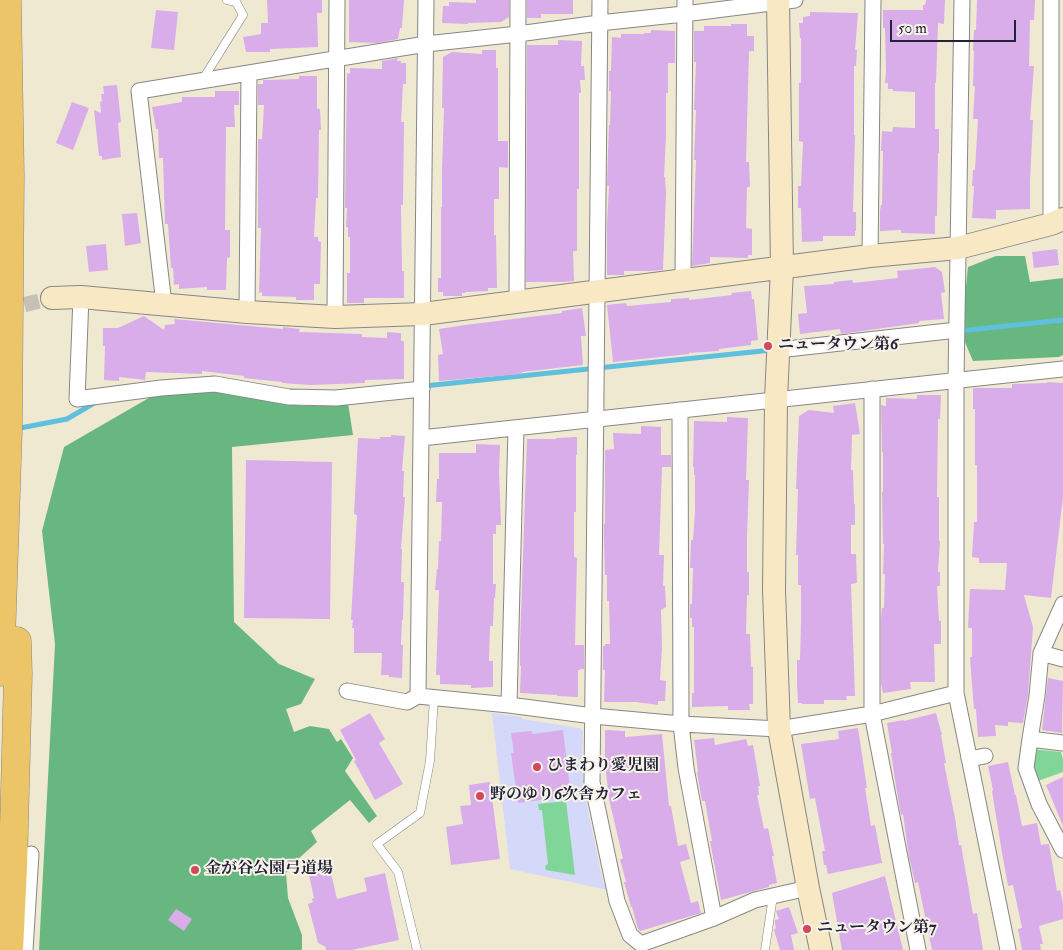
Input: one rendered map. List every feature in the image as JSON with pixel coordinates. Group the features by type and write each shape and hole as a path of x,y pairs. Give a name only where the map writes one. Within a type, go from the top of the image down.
{"highway":[{"path":"0,672 8,429 10,175 7,0"},
{"path":"8,429 18,674 9,950"}],"street":[{"path":"335,317 337,0"},
{"path":"418,696 426,0"},
{"path":"517,302 518,0"},
{"path":"600,0 592,782 617,901 630,935 641,944 714,918 755,900 808,888"},
{"path":"870,256 873,0"},
{"path":"962,0 956,330 956,694 1008,950"},
{"path":"52,298 81,297 248,312 335,317 422,314 870,256 958,248 1057,221 1051,0"},
{"path":"164,304 139,91 426,44 600,23 684,7 784,1 782,268 776,399 774,590 779,729 821,950"},
{"path":"683,281 684,7"},
{"path":"248,312 249,73"},
{"path":"81,297 77,399 160,388 215,384 289,397 336,398 422,389"},
{"path":"778,350 956,330"},
{"path":"421,438 1063,368"},
{"path":"872,389 872,714 918,950"},
{"path":"680,410 681,724 686,768 714,918"},
{"path":"509,705 516,428"},
{"path":"1063,604 1041,653 1037,696 1024,748 1026,768 1039,804 1063,850"},
{"path":"1041,653 1063,659"},
{"path":"347,691 407,702 418,696 593,716 681,724 779,729 872,714 956,694"},
{"path":"1024,748 1063,742"},
{"path":"969,759 985,756"},
{"path":"25,950 31,854"}],"lane":[{"path":"202,81 243,15 236,2 227,0"},
{"path":"417,950 398,872 377,844 420,813 430,762 434,698"},
{"path":"765,950 773,896"}],"shaded area":[{"path":"492,713 580,728 583,732 582,770 588,811 603,882 608,890 510,869"}],"green space":[{"path":"996,256 1025,256 1030,282 1063,278 1063,355 1059,357 973,361 964,340 964,306 968,267"},
{"path":"217,390 303,406 348,403 353,435 232,447 234,622 279,664 315,679 301,704 286,709 294,732 310,726 329,729 337,742 341,739 353,758 345,771 377,816 369,823 350,800 311,831 317,842 286,873 288,898 302,935 301,950 39,950 55,644 42,531 64,447 154,395"},
{"path":"1032,749 1061,752 1063,772 1035,782 1031,767"},
{"path":"566,801 575,875 546,870 545,866 548,864 542,810 539,810 538,804"}],"building":[{"path":"267,0 322,0 322,13 317,13 318,47 270,49 270,52 246,52 243,37 261,34 261,23 268,23"},
{"path":"349,0 404,0 402,28 400,28 398,39 377,43 349,42"},
{"path":"476,0 509,0 509,17 501,22 442,23 443,6 449,6 449,2 476,3"},
{"path":"527,0 573,0 573,14 541,14 541,18 527,18"},
{"path":"926,0 945,0 944,24 938,23 935,83 935,129 939,129 939,153 935,234 901,233 901,230 880,231 882,131 892,132 893,127 915,128 915,92 893,91 893,89 888,89 888,83 885,83 885,28 883,28 883,10 923,10"},
{"path":"977,0 1035,0 1034,20 1030,20 1029,66 1034,66 1030,120 1033,120 1030,209 996,210 996,219 972,218 974,186 972,186 973,170 975,170 978,119 973,119 975,86 973,86 973,51"},
{"path":"156,10 178,12 174,50 151,48"},
{"path":"810,12 858,13 855,50 857,50 856,66 854,66 853,212 856,212 856,231 855,236 823,236 823,241 802,242 801,208 798,208 798,186 801,186 803,142 799,141 801,38 799,23 803,23 803,17 810,16"},
{"path":"731,24 747,24 747,36 754,36 754,51 749,51 746,162 749,162 750,187 747,187 746,228 752,229 752,255 748,255 748,258 710,257 710,263 692,266 696,160 694,160 696,62 694,62 694,31 704,31 704,26 731,26"},
{"path":"651,30 675,31 675,63 668,63 668,93 666,93 664,177 666,193 663,270 624,271 624,275 607,275 609,186 607,186 611,91 609,91 609,71 611,71 612,37 621,38 621,34 651,33"},
{"path":"558,40 582,41 581,66 584,66 585,80 580,80 581,93 579,93 579,189 577,189 577,251 573,251 574,281 526,282 527,45 558,45"},
{"path":"482,50 496,50 496,68 498,68 498,141 508,141 508,168 499,167 499,199 494,199 497,288 488,288 488,291 466,292 462,293 462,296 443,296 443,292 438,292 438,278 441,278 443,57 452,52 482,54"},
{"path":"398,58 397,61 406,63 406,84 403,84 401,122 404,122 403,205 401,205 404,298 364,298 364,303 347,303 347,273 350,273 350,237 348,237 348,227 346,227 347,208 345,208 347,73 350,74 350,68 382,69 382,61"},
{"path":"299,76 317,76 317,109 320,109 318,198 316,198 314,237 318,237 318,241 321,242 320,284 314,284 314,300 296,300 296,297 262,296 262,292 259,293 261,228 258,228 258,139 262,139 264,105 258,105 258,84 263,84 263,80 299,79"},
{"path":"117,85 121,122 118,123 121,157 102,160 102,156 99,156 94,110 101,113 100,102 102,101 101,94 104,94 103,86"},
{"path":"215,91 239,91 239,105 234,105 235,127 226,127 225,230 230,230 230,257 227,258 226,290 207,290 207,287 179,289 179,284 174,285 173,268 171,268 168,224 165,224 163,158 159,158 158,129 156,129 152,107 182,102 182,97 215,97"},
{"path":"72,102 89,108 73,150 56,143"},
{"path":"137,213 141,243 125,246 122,214"},
{"path":"106,244 108,270 89,272 86,246"},
{"path":"1057,249 1059,265 1034,268 1032,252"},
{"path":"935,267 942,272 945,292 941,293 944,319 919,321 919,323 841,334 840,329 800,334 798,314 807,313 804,286 834,284 834,282 852,280 853,283 898,278 897,271"},
{"path":"751,291 752,299 754,299 758,340 751,341 751,345 719,349 719,351 613,362 607,305 626,303 627,306 671,302 671,299 689,298 689,300"},
{"path":"582,308 586,336 581,336 583,365 522,372 522,374 439,381 438,355 443,354 439,329 562,313 562,311"},
{"path":"144,316 164,330 165,325 175,324 174,319 283,329 283,327 300,329 299,332 362,334 362,337 387,338 387,332 401,333 401,341 404,341 404,379 365,380 365,383 310,385 282,383 202,371 202,374 146,372 145,380 119,377 119,381 104,380 105,346 103,346 103,328 118,328"},
{"path":"1063,383 1063,497 1051,598 1024,595 1033,627 1028,695 1023,723 1008,722 1008,726 995,725 996,736 978,737 970,657 972,657 972,628 968,628 970,589 1005,590 1007,563 979,563 979,558 972,557 974,522 977,522 977,465 975,465 973,388 1012,388 1012,384"},
{"path":"917,395 941,395 940,419 938,419 937,497 939,497 940,541 938,572 940,572 940,586 937,586 939,621 941,621 941,644 934,644 935,682 910,682 911,689 883,693 881,683 881,619 882,608 884,608 885,574 883,574 881,405 886,406 886,398 917,399"},
{"path":"855,403 860,434 852,435 851,470 853,470 855,525 851,525 851,554 856,554 857,583 851,584 855,696 846,696 847,700 824,700 824,704 802,704 798,703 797,684 797,660 800,660 801,622 801,585 798,585 798,555 796,555 799,416 809,410 834,413 833,406"},
{"path":"727,417 748,418 746,480 749,480 747,572 749,572 749,595 747,595 746,634 750,634 751,667 753,667 753,704 749,704 750,710 728,710 728,706 692,707 692,693 694,693 694,627 692,627 692,618 690,618 693,568 690,568 695,511 695,475 693,467 694,421 727,422"},
{"path":"641,426 661,427 661,455 671,455 671,467 662,467 659,555 664,555 663,586 665,586 666,607 661,610 662,647 660,680 666,681 665,701 658,701 658,705 636,702 604,702 605,670 603,670 603,646 610,644 609,601 607,601 604,541 605,450 614,449 613,433 641,434"},
{"path":"391,435 405,436 402,471 404,471 403,497 405,497 401,549 401,582 404,582 401,645 403,645 402,678 381,675 382,653 354,653 354,628 352,628 353,620 351,620 357,515 354,514 358,438 380,439 380,437 391,437"},
{"path":"577,437 576,512 574,512 574,557 577,558 575,645 584,645 584,669 578,670 578,697 520,693 527,439"},
{"path":"476,444 500,445 501,525 496,525 496,534 493,534 493,584 496,584 493,626 490,626 489,661 493,661 493,687 471,688 471,685 440,684 440,675 436,675 439,590 435,590 439,541 441,541 442,502 436,502 437,479 439,479 439,453 476,453"},
{"path":"246,460 332,462 330,619 244,618"},
{"path":"1048,678 1063,681 1062,733 1042,730"},
{"path":"370,713 385,739 379,743 403,784 375,800 340,730"},
{"path":"936,713 942,735 946,763 944,763 959,845 961,845 973,914 977,913 983,950 932,950 918,882 915,883 909,857 887,723"},
{"path":"858,728 871,826 875,825 882,863 828,874 826,865 824,865 822,851 825,851 815,798 810,799 801,744 839,739 838,731"},
{"path":"563,730 571,796 518,803 511,753 514,753 511,733 532,731 532,734"},
{"path":"605,730 625,731 625,737 662,734 669,806 671,806 678,846 686,844 690,859 680,862 691,903 698,901 701,913 640,931 638,929 624,882 626,882 620,859 623,859 609,799 605,764"},
{"path":"714,738 715,745 746,739 748,746 753,745 760,786 758,786 759,795 757,795 764,829 768,828 777,883 769,885 769,887 721,900 705,801 702,801 697,772 694,740"},
{"path":"1008,762 1022,826 1037,823 1041,845 1049,844 1057,891 1060,890 1063,903 1063,919 1039,926 1043,944 1040,944 1041,950 1022,950 1018,929 1022,928 1013,885 1008,886 1002,853 988,766"},
{"path":"1063,777 1063,826 1046,785"},
{"path":"490,782 500,859 451,865 446,827 463,824 460,806 471,805 469,785"},
{"path":"328,861 337,899 367,891 364,878 385,873 399,940 352,950 326,950 326,947 318,943 308,904 313,902 312,899 314,898 307,866"},
{"path":"885,876 903,950 842,950 832,893"},
{"path":"789,907 798,933 791,935 794,950 780,950 774,930 776,928 775,920 779,919 776,911"},
{"path":"176,909 192,919 184,931 168,920"}],"waterway":[{"path":"959,331 1063,320"},
{"path":"424,386 772,350"},
{"path":"15,429 67,419 96,402"}],"tunnel":[{"path":"2,310 52,298"}],"place":[{"name":"ニュータウン第6","path":"768,346"},
{"name":"ひまわり愛児園","path":"537,767"},
{"name":"野のゆり6次舎カフェ","path":"480,796"},
{"name":"金が谷公園弓道場","path":"195,870"},
{"name":"ニュータウン第7","path":"807,929"}]}
